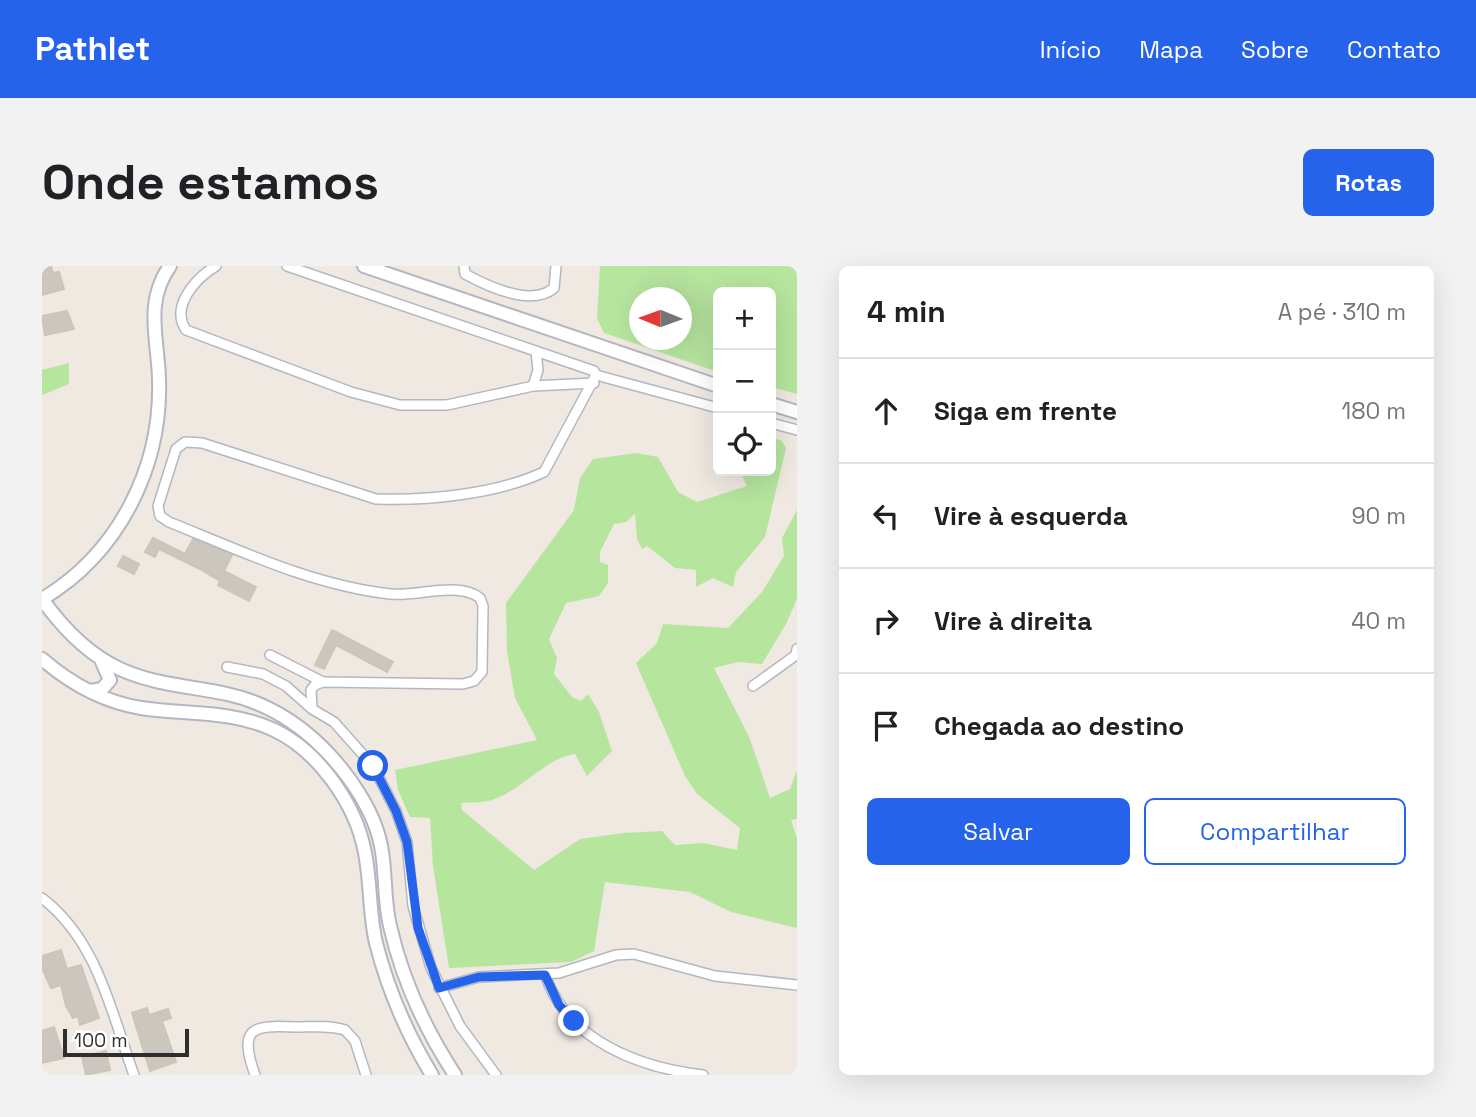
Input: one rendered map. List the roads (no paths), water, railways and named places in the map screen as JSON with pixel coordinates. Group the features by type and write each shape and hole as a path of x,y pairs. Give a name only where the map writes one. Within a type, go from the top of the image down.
{"street":[{"path":"170,266 159,286 154,304 159,401 151,452 140,485 125,515 96,556 73,580 42,599 72,635 101,659 157,683 229,694 274,710 324,749 354,786 370,817 382,850 386,905 401,966 425,1024 455,1075"},
{"path":"216,266 193,286 181,310 183,326 193,335 351,393 400,405 447,405 533,386 595,379 713,407"},
{"path":"270,655 323,682 463,684 474,681 482,672 483,606 480,598 468,591 391,594 317,579 169,522 160,516 158,506 176,449 185,442 202,443 376,499 438,497 499,485 544,472 595,379 594,371 288,266"},
{"path":"364,266 713,384"},
{"path":"464,266 466,274 475,279 531,298 545,296 554,288 556,266"},
{"path":"533,386 538,370 536,351"},
{"path":"776,406 797,412"},
{"path":"776,424 797,430"},
{"path":"752,686 796,653"},
{"path":"42,659 90,691 109,700 143,708 211,712 272,729 283,735 322,769 346,803 366,855 372,920 387,981 407,1029 432,1075"},
{"path":"90,691 102,689 110,680 101,659"},
{"path":"228,667 263,674 286,686 312,709 334,722 355,743 377,774 396,811 407,842 418,928 439,988 460,1026 496,1075"},
{"path":"312,709 311,690 323,682"},
{"path":"211,712 211,699 229,694"},
{"path":"44,903 63,915 85,944 100,977 133,1073"},
{"path":"439,988 479,977 545,975 616,956 634,954 715,976 797,985"},
{"path":"545,975 564,1012 585,1030 621,1053 662,1072 703,1075"},
{"path":"255,1075 247,1042 250,1033 262,1026 345,1030 353,1038 366,1075"}]}
